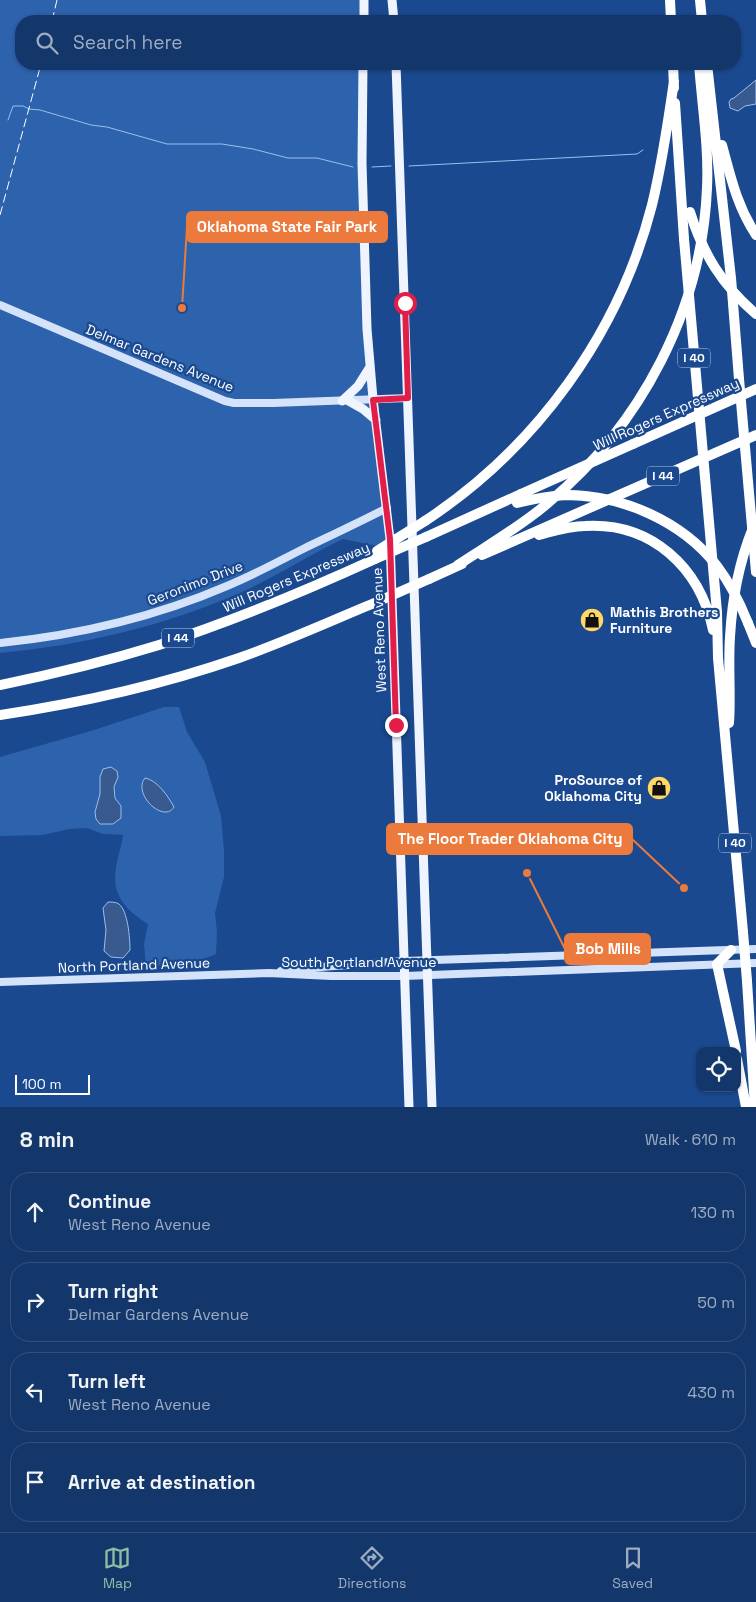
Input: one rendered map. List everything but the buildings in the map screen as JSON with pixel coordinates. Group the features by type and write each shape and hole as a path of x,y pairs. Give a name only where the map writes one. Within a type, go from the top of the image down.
{"highway":[{"path":"670,0 671,15"},
{"path":"696,0 697,15"},
{"path":"700,0 701,15"},
{"name":"I 40","path":"673,70 684,239 717,612 718,658 747,981 755,1107"},
{"path":"458,565 536,513 582,472 626,419 652,377 668,346 692,284 704,226 707,159 700,70"},
{"path":"708,70 731,278 756,572"},
{"path":"376,555 475,485 520,443 563,391 597,340 627,277 649,215 661,165 674,81"},
{"path":"714,115 735,194 756,235"},
{"path":"678,157 690,212 705,251 716,270 734,294 756,314"},
{"name":"Will Rogers Expressway","path":"0,685 78,668 158,645 267,606 350,570 376,555 426,536 491,507 519,499 633,444 756,389"},
{"name":"I 44","path":"0,716 93,699 203,669 289,639 756,435"},
{"path":"519,499 580,496 616,502 654,515 668,523 686,536 716,565 739,601 756,642"},
{"path":"727,754 731,698 730,637 732,612 742,560 756,520"},
{"path":"512,542 574,527 591,525 623,529 649,540 675,558 694,581 709,613 718,658"},
{"path":"731,950 717,964 735,1047"},
{"path":"741,1080 746,1107"}],"main road":[{"path":"364,0 364,15"},
{"path":"392,0 393,15"},
{"name":"West Reno Avenue","path":"363,70 362,170 367,329 390,548 409,1107"},
{"path":"396,70 432,1107"},
{"name":"Delmar Gardens Avenue","path":"0,305 225,401 272,403 408,398"},
{"path":"370,367 358,386 345,400 363,409 376,420"},
{"name":"Geronimo Drive","path":"0,643 43,638 90,629 130,620 172,607 226,587 387,508"},
{"name":"South Portland Avenue","path":"269,974 293,969 404,961 756,949"},
{"path":"644,953 645,966"},
{"path":"561,956 562,970"},
{"path":"513,958 514,971"},
{"name":"South Portland Avenue","path":"269,974 404,976 756,962"},
{"name":"North Portland Avenue","path":"0,982 269,974"}],"shaded area":[{"path":"0,0 361,0 361,15 15,15 15,70 360,70 359,159 387,541 378,546 343,539 242,592 183,615 153,624 62,645 0,653"},
{"path":"756,80 756,104 745,106 738,111 730,108 729,102 731,99"},
{"path":"164,707 179,707 187,732 205,762 221,816 224,877 215,913 217,932 216,954 193,961 146,967 144,944 148,924 125,906 120,899 115,883 115,873 123,835 103,834 87,828 69,829 43,835 0,836 0,757 91,731"},
{"path":"111,767 117,771 118,777 114,787 115,798 121,806 121,818 113,824 100,824 96,819 95,812 100,794 100,777 103,769"},
{"path":"145,778 158,785 174,807 169,811 163,812 151,805 143,792 142,785"},
{"path":"108,902 119,904 125,913 130,950 123,958 111,957 104,951 106,930 103,908"}],"waterway":[{"path":"8,120 13,106 23,106 167,144 222,144 253,149 288,158 317,158 353,167"},
{"path":"409,166 637,154 643,150"},
{"path":"372,167 391,166"}],"railway":[{"path":"53,15 57,0"},
{"path":"0,215 39,70"}],"place":[{"name":"Oklahoma State Fair Park","path":"182,308"},
{"name":"Mathis Brothers Furniture","path":"592,620"},
{"name":"ProSource of Oklahoma City","path":"659,788"},
{"name":"Bob Mills","path":"527,873"},
{"name":"The Floor Trader Oklahoma City","path":"684,888"}],"route":[{"path":"396,725 390,539 373,400 408,398 405,303"}]}
